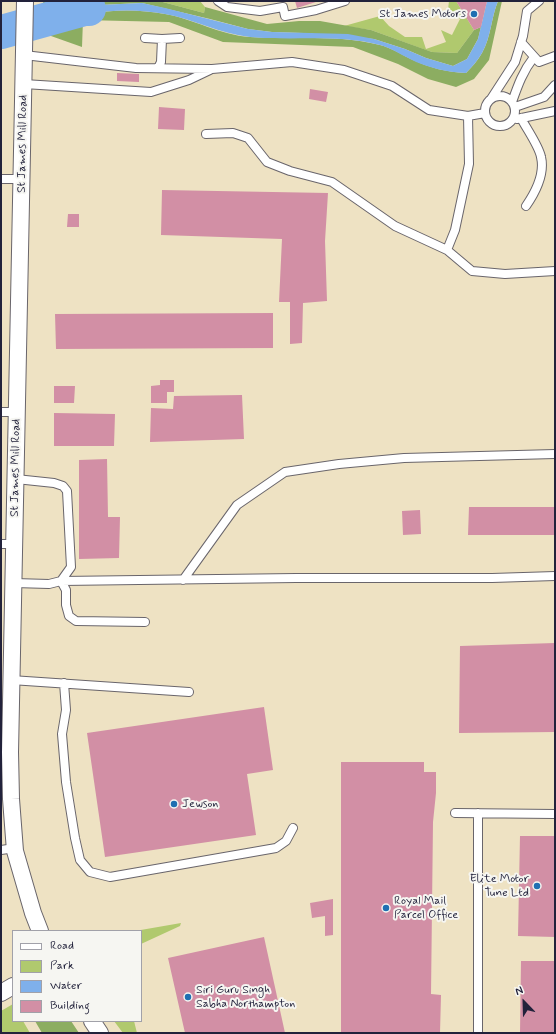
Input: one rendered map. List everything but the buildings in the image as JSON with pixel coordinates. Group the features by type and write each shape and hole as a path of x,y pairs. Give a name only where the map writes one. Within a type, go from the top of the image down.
{"street":[{"name":"St James Mill Road","path":"25,3 16,479 8,544 14,583 12,680 5,752 11,799 8,849 40,930"},
{"path":"1,992 12,986"},
{"path":"93,1022 100,1033"}],"lane":[{"path":"218,1 227,7 260,11 282,7 285,16 316,10 345,1"},
{"path":"539,1 527,11 521,42 515,62 485,108 485,113 489,121 503,126 521,118 555,111"},
{"path":"145,38 180,38"},
{"path":"158,68 161,62 162,39"},
{"path":"521,42 539,62 555,56"},
{"path":"24,48 136,68 212,69 292,62 344,70 392,86 429,110 468,116 485,113"},
{"path":"512,121 515,111 514,104 522,76 534,57"},
{"path":"24,84 151,92 189,80 212,69"},
{"path":"514,104 544,97 555,86"},
{"path":"491,99 505,96 514,104"},
{"path":"447,250 455,230 469,164 468,116"},
{"path":"521,118 541,156 541,174 533,195 526,206"},
{"path":"206,134 233,134 248,138 267,162 290,171 332,182 395,226 447,250 472,272 505,274 555,271"},
{"path":"1,179 22,179"},
{"path":"1,412 18,412"},
{"path":"183,580 237,505 285,472 339,464 404,458 555,454"},
{"path":"16,479 54,483 63,486 67,491 71,567 62,581"},
{"path":"14,583 49,584 62,581 296,578 492,578 555,576"},
{"path":"62,581 66,590 66,605 69,616 76,621 145,622"},
{"path":"12,680 189,692"},
{"path":"64,683 66,710 62,734 66,782 80,860 90,872 110,877 276,848 286,841 293,828"},
{"path":"455,813 555,814"},
{"path":"478,813 478,1033"}],"green space":[{"path":"43,1 159,1 204,13 205,7 267,24 320,21 371,30 432,52 457,53 474,30 481,27 478,39 467,59 453,66 374,39 248,29 142,3 99,5 44,11"},
{"path":"159,1 200,1 205,7 204,13"},
{"path":"449,1 456,1 474,30 457,53 432,52 371,30 344,26 380,16 389,26 405,37 422,37 426,49 446,42 441,30 452,35 460,19 448,10"},
{"path":"498,1 502,1 489,60 474,79 456,87 428,79 398,64 353,47 223,42 169,22 83,20 82,47 51,36 45,32 45,25 59,20 89,14 119,11 150,12 176,16 239,36 266,38 332,38 380,45 419,63 445,71 466,73 479,58 485,47"},
{"path":"181,923 180,926 142,944 142,930 141,930"},
{"path":"12,1005 12,1022 24,1022 30,1033 1,1033 1,1011"},
{"path":"36,1022 72,1022 79,1033 42,1033"},
{"path":"115,1022 134,1022 137,1033 123,1033"}],"water":[{"path":"487,1 498,1 487,41 480,56 466,73 444,71 430,67 388,48 364,42 332,39 250,37 228,33 176,16 135,11 89,14 59,20 45,25 44,11 99,5 142,3 248,29 272,32 348,34 374,39 453,66 467,59 478,39"}],"waterway":[{"path":"1,32 84,9 89,9"}],"place":[{"name":"St James Motors","path":"474,14"},
{"name":"Jewson","path":"174,804"},
{"name":"Elite Motor Tune Ltd","path":"537,886"},
{"name":"Royal Mail Parcel Office","path":"386,908"},
{"name":"Siri Guru Singh Sabha Northampton","path":"188,997"}]}
